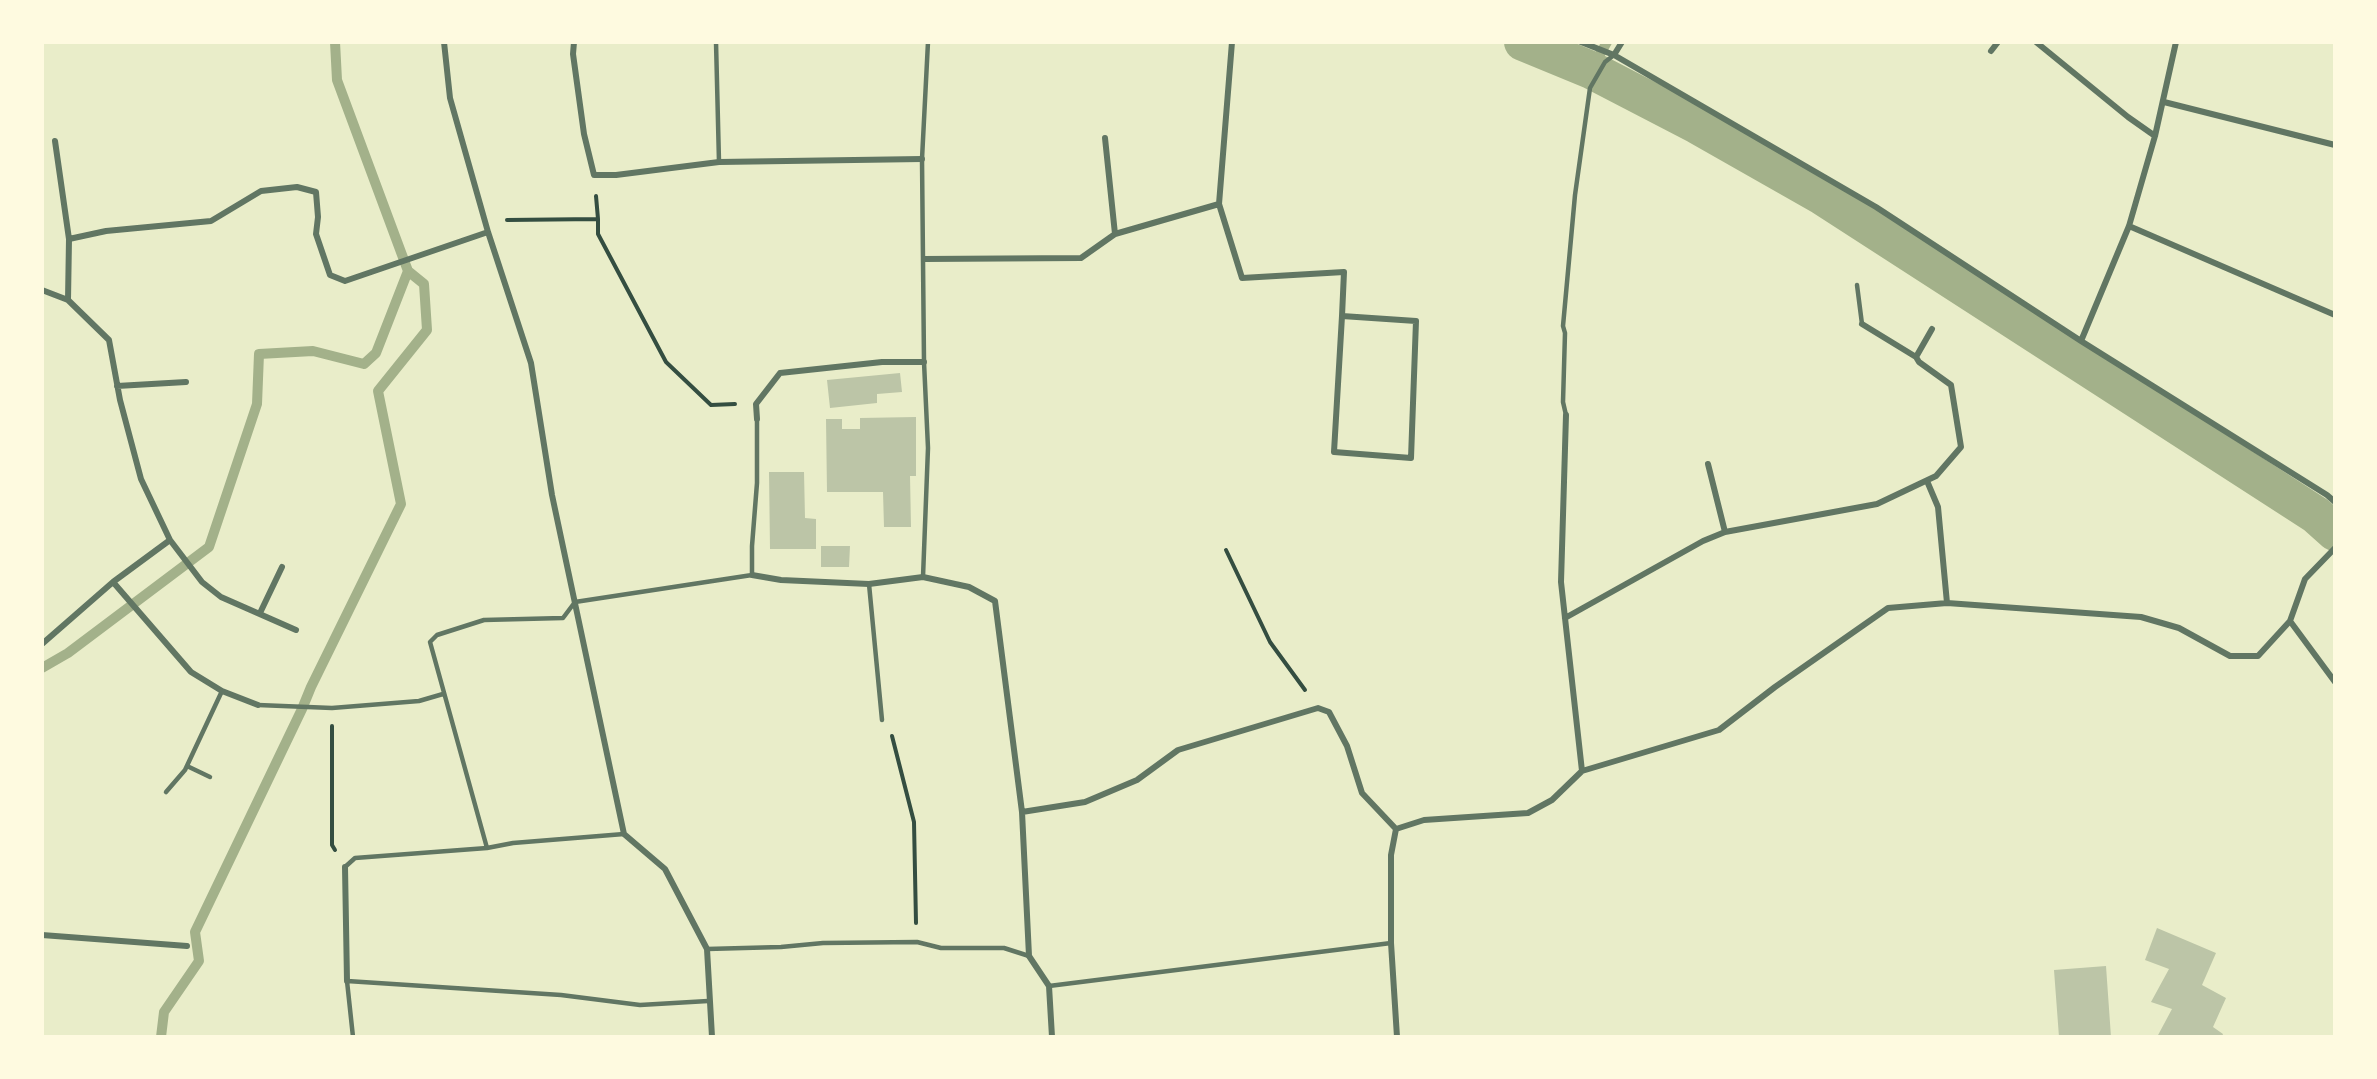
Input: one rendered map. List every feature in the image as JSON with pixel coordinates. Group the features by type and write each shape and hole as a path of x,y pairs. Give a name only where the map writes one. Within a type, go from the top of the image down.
{"street":[{"path":"444,42 450,98 488,232 531,363 552,495 624,834 665,868 707,949 708,1001 712,1037"},
{"path":"574,42 573,54 584,134 594,175 616,175 719,162 922,159"},
{"path":"1232,42 1219,204 1242,278 1344,272 1334,452 1411,458 1416,321 1342,316"},
{"path":"1581,42 1614,55 1876,207 2081,341 2335,502"},
{"path":"1614,55 1622,42"},
{"path":"1991,51 1998,42"},
{"path":"2036,42 2128,117 2155,136"},
{"path":"2081,341 2128,226 2164,102 2176,42"},
{"path":"2164,102 2335,146"},
{"path":"1105,138 1115,234"},
{"path":"55,141 69,239 68,300"},
{"path":"69,239 106,231 211,221 261,191 297,187 316,192 318,217 316,234 326,265 330,275 345,280 488,232"},
{"path":"924,259 1081,258 1115,234 1219,204"},
{"path":"2128,226 2335,315"},
{"path":"42,290 68,300 109,340 117,386 141,479 170,540 202,582 221,597 296,630"},
{"path":"1565,618 1703,541 1725,532 1877,504 1936,476 1961,447 1951,385 1919,362 1916,357 1862,324"},
{"path":"1916,357 1932,329"},
{"path":"757,419 756,404 780,373 882,362 924,362"},
{"path":"117,386 186,382"},
{"path":"1566,415 1561,582 1582,771"},
{"path":"1708,464 1725,532"},
{"path":"1927,481 1938,507 1947,603"},
{"path":"42,644 113,582 170,540"},
{"path":"1396,829 1424,820 1528,813 1552,800 1582,771 1719,730 1775,687 1888,608 1947,603 2141,617 2180,627 2230,656 2258,656 2290,621 2306,579 2335,548"},
{"path":"260,613 282,567"},
{"path":"752,575 781,580 869,584 923,577 969,587 995,602 1022,812 1029,956 1049,986 1052,1037"},
{"path":"113,582 191,672 222,691 258,705"},
{"path":"2290,621 2335,682"},
{"path":"1022,812 1085,802 1137,780 1178,750 1318,708 1329,712 1347,746 1362,793 1396,829"},
{"path":"1396,829 1391,855 1391,943 1397,1037"},
{"path":"345,867 347,981"},
{"path":"42,935 187,946"}],"lane":[{"path":"716,42 719,162"},
{"path":"923,577 928,448 924,362 922,159 928,42"},
{"path":"1566,415 1563,402 1565,333 1563,326 1575,195 1590,88 1605,62 1614,55"},
{"path":"1857,285 1862,324"},
{"path":"488,848 430,642 437,635 484,620 563,618 575,602 752,575 757,483 757,419"},
{"path":"869,584 882,720"},
{"path":"166,792 186,766 222,691"},
{"path":"258,705 332,708 418,701 443,694"},
{"path":"186,766 210,777"},
{"path":"345,867 355,858 488,848 513,843 624,834"},
{"path":"707,949 781,947 823,943 916,942 942,948 1004,948 1029,956"},
{"path":"1049,986 1391,943"},
{"path":"353,1037 347,981 561,994 640,1005 708,1001"}],"path":[{"path":"485,221 598,219 598,234 666,362 711,405 756,404"},
{"path":"1226,550 1270,642 1318,708"},
{"path":"332,708 332,845 345,867"},
{"path":"882,720 892,733 914,822 916,942"}],"building":[{"path":"900,373 902,392 877,394 877,403 830,408 827,380"},
{"path":"916,417 916,476 910,476 911,527 884,527 883,492 827,492 826,419 842,419 842,429 860,429 860,418"},
{"path":"769,472 804,472 805,518 816,519 816,549 770,549"},
{"path":"821,546 850,546 849,567 821,567"},
{"path":"2157,928 2216,953 2202,985 2226,998 2213,1027 2223,1034 2222,1037 2157,1037 2172,1009 2151,1002 2169,969 2145,960"},
{"path":"2106,966 2111,1037 2059,1037 2054,970"}],"waterway":[{"path":"161,1037 164,1012 199,961 195,932 401,504 378,391 427,330 424,284 408,271 337,80 335,42"},
{"path":"1523,42 1591,70 1697,125 1822,196 2316,515 2335,532"},
{"path":"1591,70 1607,42"},
{"path":"42,668 68,653 209,547 257,404 259,354 313,351 364,364 376,353 408,271"}]}
